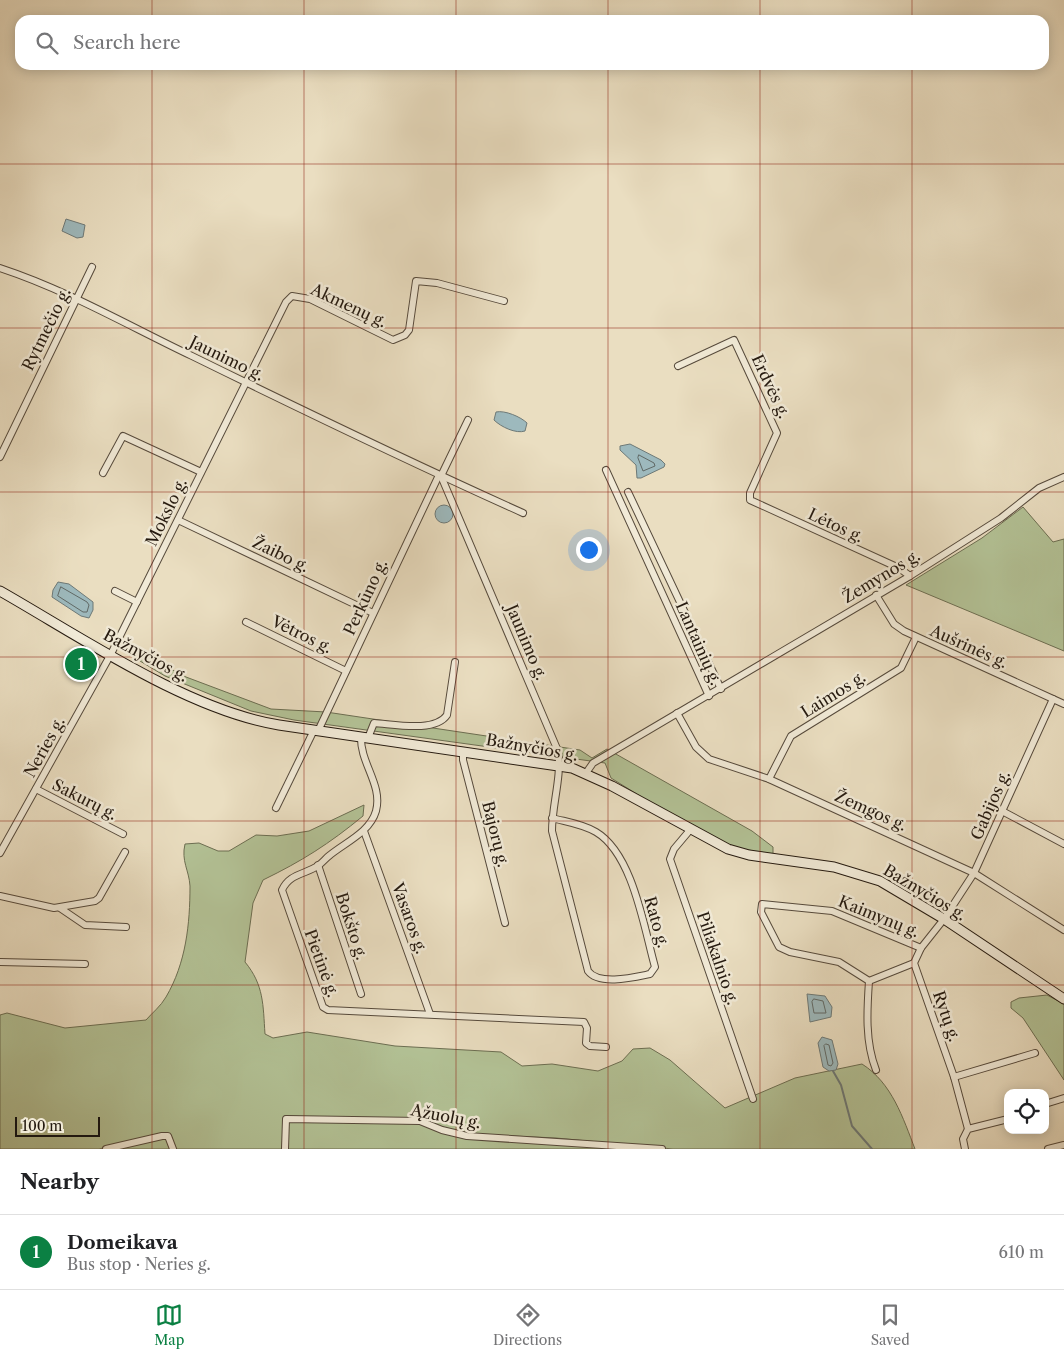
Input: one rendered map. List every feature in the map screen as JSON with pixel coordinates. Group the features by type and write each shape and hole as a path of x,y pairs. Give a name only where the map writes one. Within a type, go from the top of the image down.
{"main road":[{"name":"Bažnyčios g.","path":"0,591 159,680 233,715 316,731 558,765 586,772 728,849 749,856 834,867 857,872 896,889 1064,999"}],"street":[{"name":"Rytmečio g.","path":"0,457 92,267"},
{"name":"Jaunimo g.","path":"0,268 27,276 523,513"},
{"name":"Akmenų g.","path":"246,382 282,310 292,296 310,299 393,340 405,335 409,330 416,281 437,283 504,301"},
{"name":"Erdvės g.","path":"678,366 734,340 778,432 750,493 750,500"},
{"name":"Mokslo g.","path":"111,654 246,382"},
{"name":"Perkūno g.","path":"276,808 346,671 468,420"},
{"path":"103,472 124,436 201,472"},
{"name":"Lantainių g.","path":"586,772 593,763 709,696 606,470"},
{"name":"Jaunimo g.","path":"440,475 555,744 558,765"},
{"name":"Žemynos g.","path":"709,696 910,576 1001,518 1039,488 1064,477"},
{"path":"628,492 721,689"},
{"name":"Lėtos g.","path":"750,500 899,568 910,576"},
{"name":"Žaibo g.","path":"178,520 373,614"},
{"path":"115,590 137,602"},
{"name":"Aušrinės g.","path":"876,595 894,624 916,637 1064,704"},
{"name":"Vėtros g.","path":"246,622 346,671"},
{"name":"Laimos g.","path":"769,779 791,736 901,668 916,637"},
{"name":"Neries g.","path":"0,853 111,654"},
{"path":"364,738 374,723 427,726 444,721 447,715 455,662"},
{"name":"Gabijos g.","path":"944,919 974,874 1053,699"},
{"name":"Žemgos g.","path":"677,713 696,747 709,758 769,779 974,874 1064,930"},
{"name":"Pietinė g.","path":"364,738 363,754 378,792 376,812 364,831 318,866 293,876 286,882 282,890 323,1007 328,1010 584,1022 587,1028 586,1043 590,1046 606,1047"},
{"name":"Bajorų g.","path":"463,751 463,760 505,923"},
{"name":"Rato g.","path":"552,818 576,823 597,832 611,845 620,858 630,879 655,967 650,974 627,978 601,978 595,977 588,971 554,842 552,818 558,765"},
{"name":"Sakurų g.","path":"36,789 122,834"},
{"path":"1002,811 1064,844"},
{"name":"Piliakalnio g.","path":"690,830 674,849 670,859 753,1099"},
{"name":"Vasaros g.","path":"364,831 430,1014"},
{"path":"0,896 41,906 60,908 89,903 99,898 125,852"},
{"name":"Bokšto g.","path":"318,866 361,994"},
{"name":"Kaimynų g.","path":"869,981 839,962 790,952 779,947 761,912 762,904 832,911 921,948"},
{"path":"60,908 85,925 126,927"},
{"path":"876,1070 871,1058 868,1023 869,981 914,963 921,948 944,919"},
{"path":"0,962 85,964"},
{"name":"Rytų g.","path":"914,963 954,1077 968,1129"},
{"path":"954,1077 1035,1053"},
{"path":"1049,1103 1064,1098"},
{"name":"Ąžuolų g.","path":"285,1149 286,1118 420,1121 442,1130 467,1136 662,1149"},
{"path":"965,1149 963,1139 968,1129 1004,1120"},
{"path":"106,1149 168,1136 173,1149"},
{"path":"1048,1149 1064,1145"}],"green space":[{"path":"1023,507 1053,542 1064,539 1064,651 906,585 982,538"},
{"path":"118,641 186,677 271,709 326,712 580,750 592,758 607,749 752,831 773,847 773,855 751,852 730,846 648,801 611,778 605,763 294,720 251,711 165,676 115,646"},
{"path":"364,805 363,816 327,844 263,880 253,903 245,962 259,987 263,1005 265,1034 273,1038 307,1032 395,1046 501,1052 522,1066 552,1064 598,1071 622,1061 633,1049 650,1048 670,1060 725,1108 795,1078 862,1064 889,1091 901,1113 915,1149 673,1149 556,1138 469,1134 443,1129 420,1120 284,1116 282,1149 175,1149 172,1137 163,1134 99,1149 0,1149 0,1015 7,1013 65,1028 146,1020 164,1000 173,984 186,943 190,886 184,855 185,844 199,843 218,851 229,851 256,835 277,836 309,831"},
{"path":"1047,995 1064,1004 1064,1080 1023,1018 1011,1008 1011,1002 1019,998"},
{"path":"288,1122 418,1122 442,1132 649,1149 287,1149"},
{"path":"161,1138 166,1139 171,1149 115,1149"}],"water":[{"path":"66,219 85,225 83,237 77,238 62,231"},
{"path":"496,412 513,414 521,418 527,423 525,431 513,431 501,425 494,420"},
{"path":"630,444 661,460 665,464 664,467 641,478 637,478 636,465 620,450 620,446"},
{"path":"440,505 448,505 453,510 451,521 440,523 435,518 435,510"},
{"path":"58,582 69,584 93,602 93,610 89,618 81,616 52,597 53,590"},
{"path":"807,994 825,996 832,1007 831,1017 810,1022"},
{"path":"822,1037 832,1040 838,1064 836,1070 829,1071 823,1067 818,1043"}],"waterway":[{"path":"833,1071 841,1085 852,1126 872,1149"}],"place":[{"name":"Domeikava","path":"81,664"}]}
